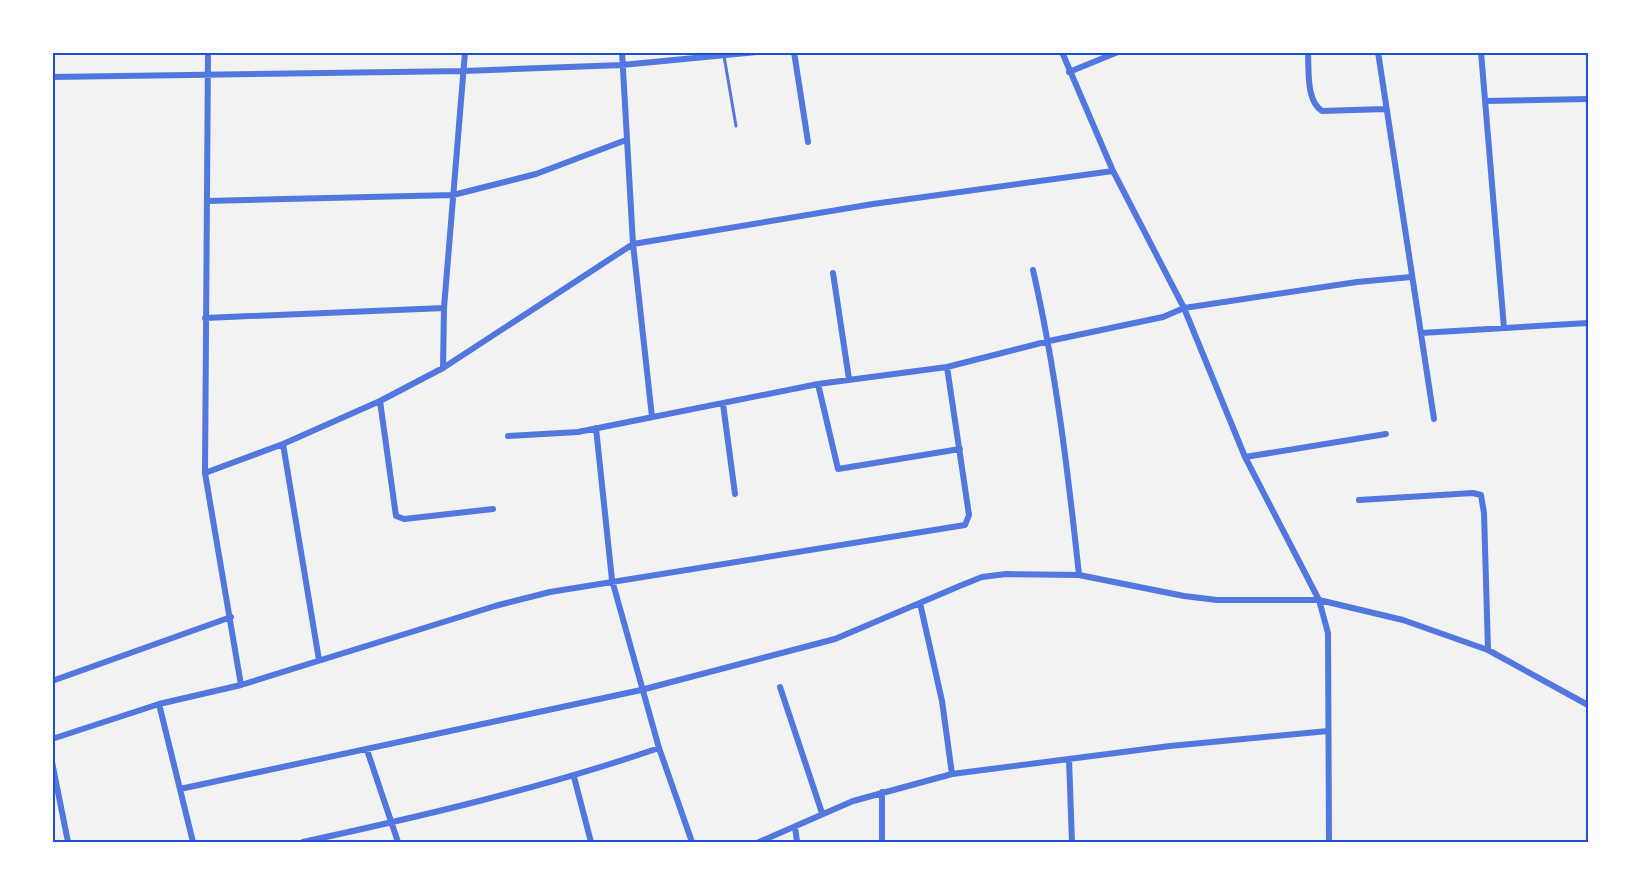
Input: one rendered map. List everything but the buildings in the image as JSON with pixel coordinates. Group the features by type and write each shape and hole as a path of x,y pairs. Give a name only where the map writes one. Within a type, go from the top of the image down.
{"street":[{"path":"208,52 205,472 241,685"},
{"path":"443,368 444,308 465,52"},
{"path":"622,52 633,244 652,417"},
{"path":"52,77 464,71 622,65 757,52"},
{"path":"794,52 808,142"},
{"path":"1062,52 1113,171 1184,308 1245,457 1319,600 1328,633 1329,843"},
{"path":"1069,72 1118,52"},
{"path":"1308,52 1312,99 1317,108 1322,111 1385,109"},
{"path":"1378,52 1434,419"},
{"path":"1481,52 1504,328"},
{"path":"1486,101 1588,99"},
{"path":"207,201 453,195 536,174 626,140"},
{"path":"205,472 283,444 380,401 443,368 633,244 873,204 1113,171"},
{"path":"1033,270 1049,341 1067,456 1079,575"},
{"path":"833,273 849,379"},
{"path":"508,436 578,432 818,384 947,367 1049,341 1163,317 1184,308 1357,282 1411,277"},
{"path":"206,318 444,308"},
{"path":"1421,333 1588,323"},
{"path":"52,739 159,704 241,685 495,606 612,580 965,525 969,515 947,367"},
{"path":"818,384 838,469 960,449"},
{"path":"380,401 396,516 404,519 493,509"},
{"path":"723,404 735,494"},
{"path":"596,428 612,580 641,690 692,843"},
{"path":"1245,457 1386,434"},
{"path":"283,444 320,660"},
{"path":"1359,500 1473,493 1480,495 1484,513 1488,650"},
{"path":"180,789 641,690 835,639 982,577 1006,574 1079,575 1195,598 1319,600 1403,620 1488,650 1588,705"},
{"path":"920,603 942,701 952,774"},
{"path":"52,681 231,617"},
{"path":"780,687 822,813"},
{"path":"159,704 193,843"},
{"path":"759,843 822,813 882,792 952,774 1328,731"},
{"path":"303,843 574,777 659,748"},
{"path":"367,750 398,843"},
{"path":"1069,759 1072,843"},
{"path":"52,762 69,843"},
{"path":"574,777 591,843"},
{"path":"882,792 882,843"},
{"path":"795,827 797,843"}],"lane":[{"path":"723,56 736,126"}]}
